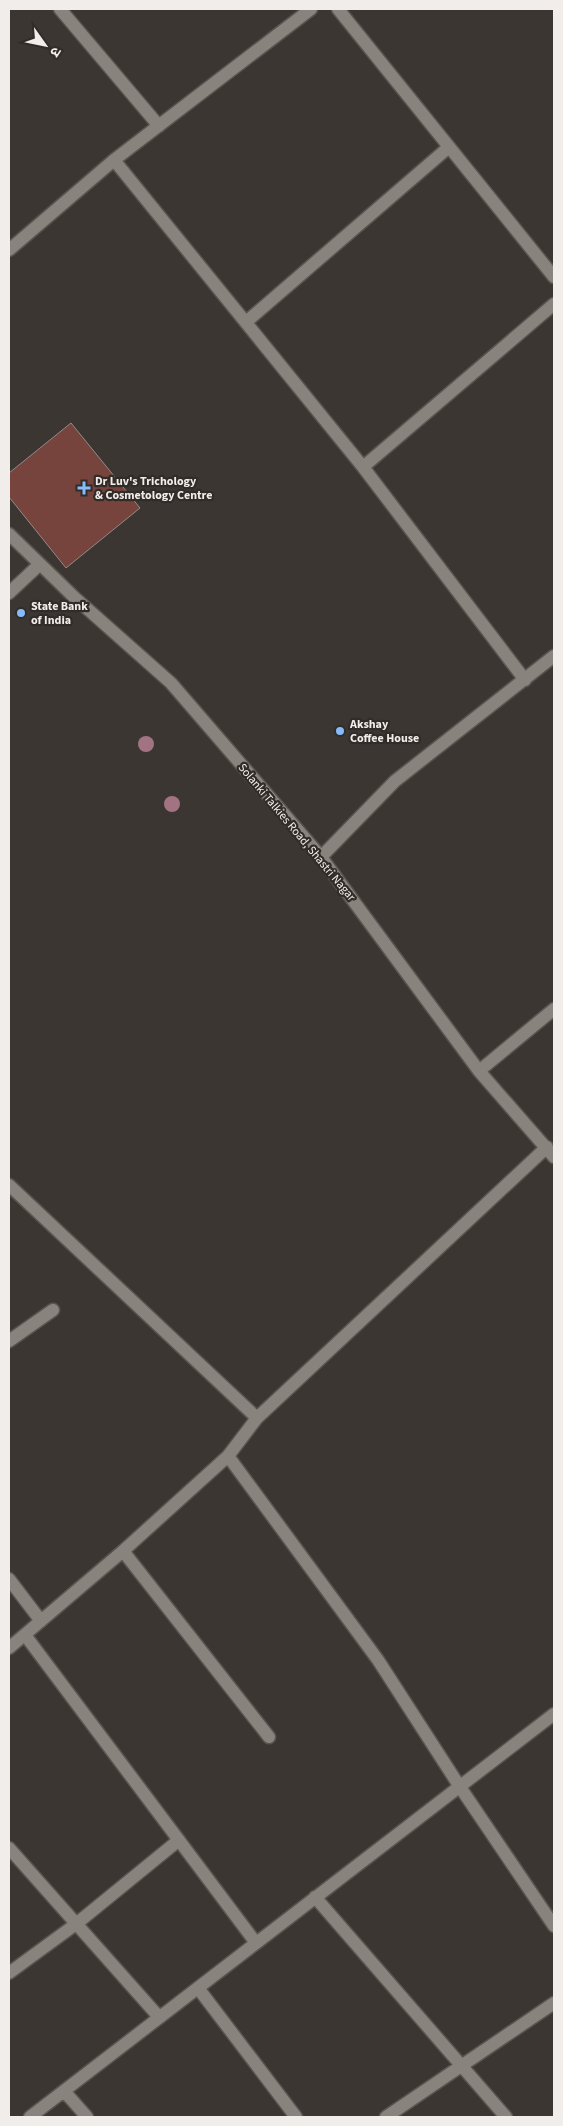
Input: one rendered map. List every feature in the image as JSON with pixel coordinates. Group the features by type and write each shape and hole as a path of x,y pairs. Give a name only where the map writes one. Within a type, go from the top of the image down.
{"street":[{"path":"60,9 159,126"},
{"path":"9,250 114,160 311,9"},
{"path":"338,9 554,277"},
{"path":"246,322 449,147"},
{"path":"114,160 363,468 525,680"},
{"path":"363,468 554,304"},
{"name":"Solanki Talkies Road, Shastri Nagar","path":"9,534 171,683 320,857 479,1071 550,1152"},
{"path":"9,593 40,564"},
{"path":"320,857 395,781 554,656"},
{"path":"479,1071 554,1009"},
{"path":"9,1648 123,1551 228,1456 257,1418 550,1152"},
{"path":"9,1185 257,1418"},
{"path":"9,1341 53,1310"},
{"path":"228,1456 378,1660 460,1787 554,1926"},
{"path":"123,1551 269,1737"},
{"path":"9,1579 42,1621"},
{"path":"25,1635 256,1943"},
{"path":"30,2117 554,1714"},
{"path":"9,1973 76,1924 179,1840"},
{"path":"9,1848 159,2017"},
{"path":"316,1897 506,2117"},
{"path":"198,1988 296,2117"},
{"path":"386,2117 554,2003"},
{"path":"64,2091 87,2117"}],"building":[{"path":"71,423 140,508 66,568 9,497 9,473"}],"place":[{"name":"Dr Luv's Trichology & Cosmetology Centre","path":"84,488"},
{"name":"State Bank of India","path":"21,613"},
{"name":"Akshay Coffee House","path":"340,731"}]}
